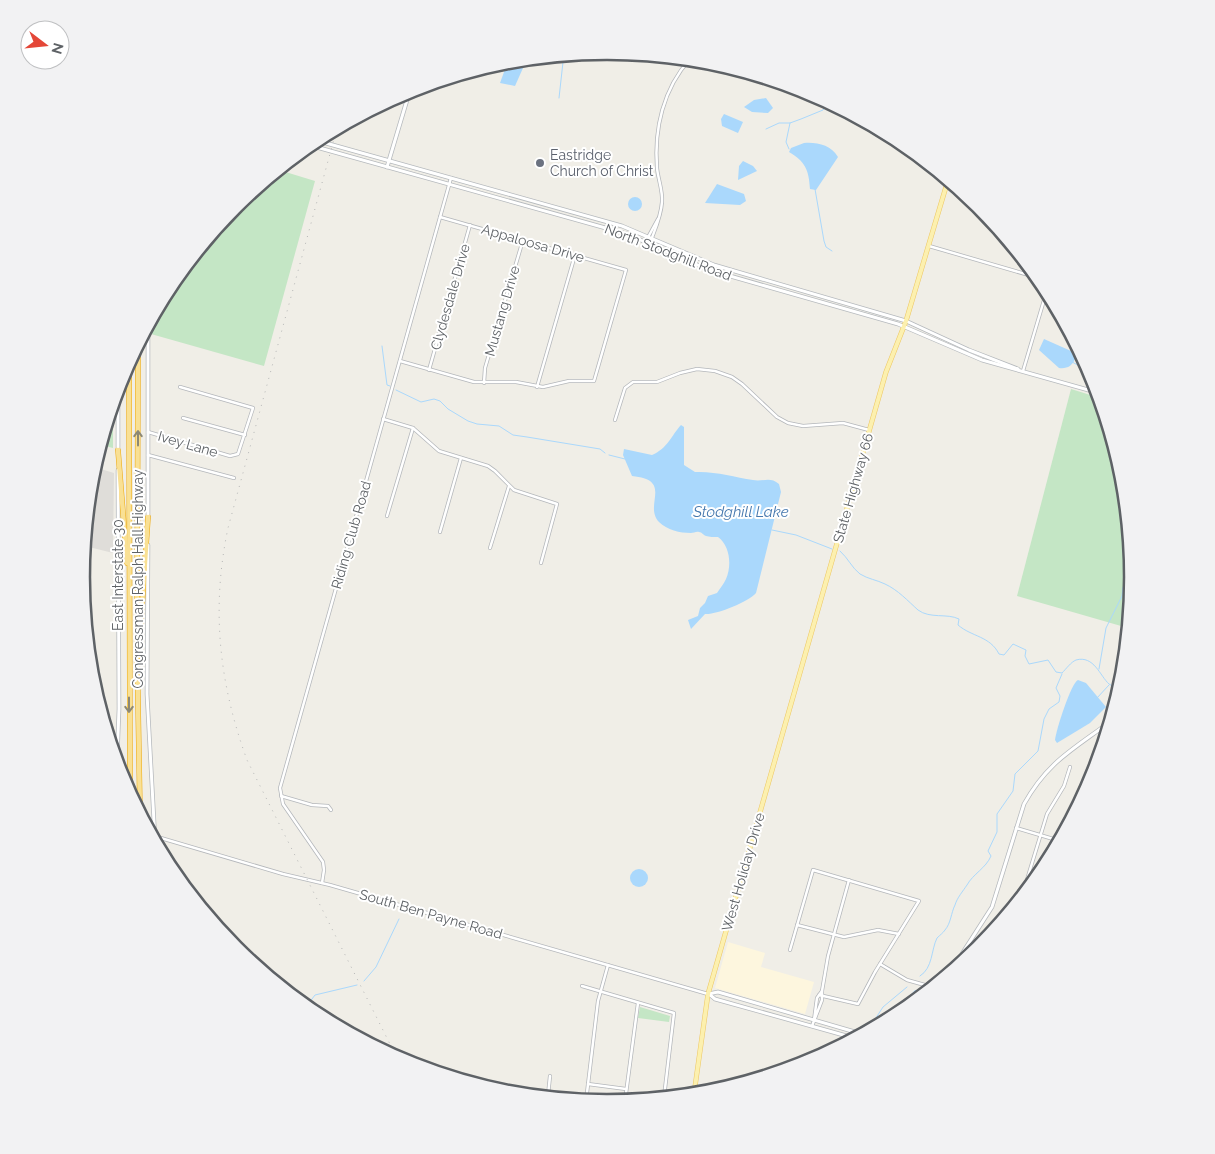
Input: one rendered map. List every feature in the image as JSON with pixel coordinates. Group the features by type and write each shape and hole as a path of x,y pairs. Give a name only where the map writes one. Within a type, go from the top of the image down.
{"highway":[{"name":"Congressman Ralph Hall Highway","path":"138,361 140,797"},
{"name":"Congressman Ralph Hall Highway","path":"129,381 130,775"},
{"path":"118,450 130,604"},
{"path":"138,644 148,517"}],"main road":[{"path":"387,167 407,100"},
{"name":"North Stodghill Road","path":"326,143 650,237 714,265 905,323 1023,371 1089,390"},
{"name":"North Stodghill Road","path":"319,148 648,242 719,273 905,323"},
{"name":"State Highway 66","path":"806,653 890,356 905,323 946,186"},
{"path":"148,340 147,694 153,823"},
{"name":"East Interstate 30","path":"118,411 118,742"},
{"name":"West Holiday Drive","path":"695,1086 708,994 806,653"},
{"path":"961,954 992,907 1024,804 1048,768 1102,727"},
{"path":"708,994 718,992 852,1032"},
{"path":"708,994 715,999 846,1036"},
{"path":"746,1008 748,1001"}],"street":[{"path":"648,242 659,218 662,200 656,153 659,123 670,88 685,66"},
{"name":"Riding Club Road","path":"280,796 280,788 451,178"},
{"name":"Appaloosa Drive","path":"440,217 626,270 594,381 569,381 551,387 537,387"},
{"name":"Clydesdale Drive","path":"429,370 470,225"},
{"name":"Mustang Drive","path":"484,382 485,368 522,240"},
{"path":"929,246 1026,274"},
{"path":"400,361 466,380 516,382 537,387 575,255"},
{"path":"1023,371 1044,301"},
{"path":"615,420 625,388 633,382 657,382 690,370 715,371 742,384 777,418 788,423 803,426 843,423 869,430"},
{"name":"Ivey Lane","path":"148,432 232,457 238,454 253,408 180,387"},
{"path":"183,418 245,435"},
{"path":"383,419 414,428 438,451 495,471 509,486 521,493 557,504 541,563"},
{"path":"387,516 414,428"},
{"path":"148,455 234,478"},
{"path":"440,532 461,458"},
{"path":"490,548 509,486"},
{"path":"1027,878 1049,809 1067,781 1070,767"},
{"path":"280,796 312,805 328,806 331,810"},
{"path":"280,796 283,804 323,862 322,883"},
{"path":"1016,828 1053,839"},
{"name":"South Ben Payne Road","path":"164,841 322,883 708,994"},
{"path":"790,950 813,870 919,901 858,1004 821,995"},
{"path":"812,1026 818,1012 834,935 849,880"},
{"path":"797,925 834,935 854,937 878,930 899,934"},
{"path":"880,964 901,977 925,985"},
{"path":"587,1093 600,992 608,965"},
{"path":"582,986 674,1013 665,1091"},
{"path":"626,1093 638,1003"},
{"path":"548,1091 550,1076"},
{"path":"588,1084 626,1089"}],"shaded area":[{"path":"102,469 114,473 113,553 92,548"},
{"path":"728,942 765,953 761,967 814,982 805,1014 715,988"}],"green space":[{"path":"286,172 315,181 264,366 151,334 197,262 242,211"},
{"path":"1071,389 1091,395 1107,443 1115,476 1120,510 1124,577 1122,626 1017,596"},
{"path":"113,427 113,448 107,447"},
{"path":"640,1007 670,1016 669,1022 638,1018"}],"water":[{"path":"523,67 515,86 500,83 505,71"},
{"path":"766,98 773,108 768,113 752,112 744,107 754,100"},
{"path":"724,114 743,122 738,133 722,126 721,119"},
{"path":"804,143 814,143 828,147 838,157 816,190 810,189 809,176 805,167 799,159 789,152 791,148"},
{"path":"743,161 753,166 757,171 738,180 739,166"},
{"path":"717,184 744,194 746,201 740,205 705,203"},
{"path":"632,197 638,197 642,204 638,211 632,211 628,207 628,201"},
{"path":"1044,339 1071,351 1075,359 1072,364 1059,368 1039,350"},
{"name":"Stodghill Lake","path":"681,425 684,427 684,465 695,472 717,473 757,480 773,480 779,484 781,492 756,593 732,607 705,614 691,629 688,620 698,616 700,608 708,596 717,593 728,574 729,556 725,545 718,537 705,536 701,532 678,532 659,522 655,515 655,488 652,482 645,478 632,476 623,455 624,449 652,455 666,445"},
{"path":"1078,680 1086,683 1106,707 1090,723 1057,743 1055,740 1061,717 1072,689"},
{"path":"639,869 647,874 648,878 643,886 639,887 631,882 630,878 635,870"}],"waterway":[{"path":"559,98 563,62"},
{"path":"766,129 779,123 790,123 825,108"},
{"path":"789,149 786,142 790,123"},
{"path":"815,189 824,241 826,247 832,251"},
{"path":"382,346 387,385 390,386"},
{"path":"1072,362 1079,366"},
{"path":"396,390 421,402 434,399 440,401 448,409 468,421 477,424 499,426 513,435 600,449 605,453"},
{"path":"609,455 625,459"},
{"path":"772,530 796,535 832,549"},
{"path":"840,551 860,574 890,586 923,613 959,619 958,625 986,640 999,654 1004,655 1013,644 1026,650 1025,656 1029,664 1048,660 1056,672 1062,673 1070,664 1082,659 1092,663 1109,684 1113,686"},
{"path":"1099,669 1106,628 1122,596 1124,586"},
{"path":"920,976 930,964 937,938 947,927 959,897 991,856 988,851 997,832 997,814 1013,791 1015,774 1038,751 1044,719 1049,709 1059,702 1060,696 1056,688 1062,674"},
{"path":"1097,698 1109,685"},
{"path":"364,981 376,967 399,919"},
{"path":"311,1000 315,995 357,985"},
{"path":"875,1019 883,1007 907,987"}],"railway":[{"path":"334,138 228,528 223,558 219,617 224,674 237,731 247,760 391,1047"}],"place":[{"name":"Eastridge Church of Christ","path":"540,163"}]}
